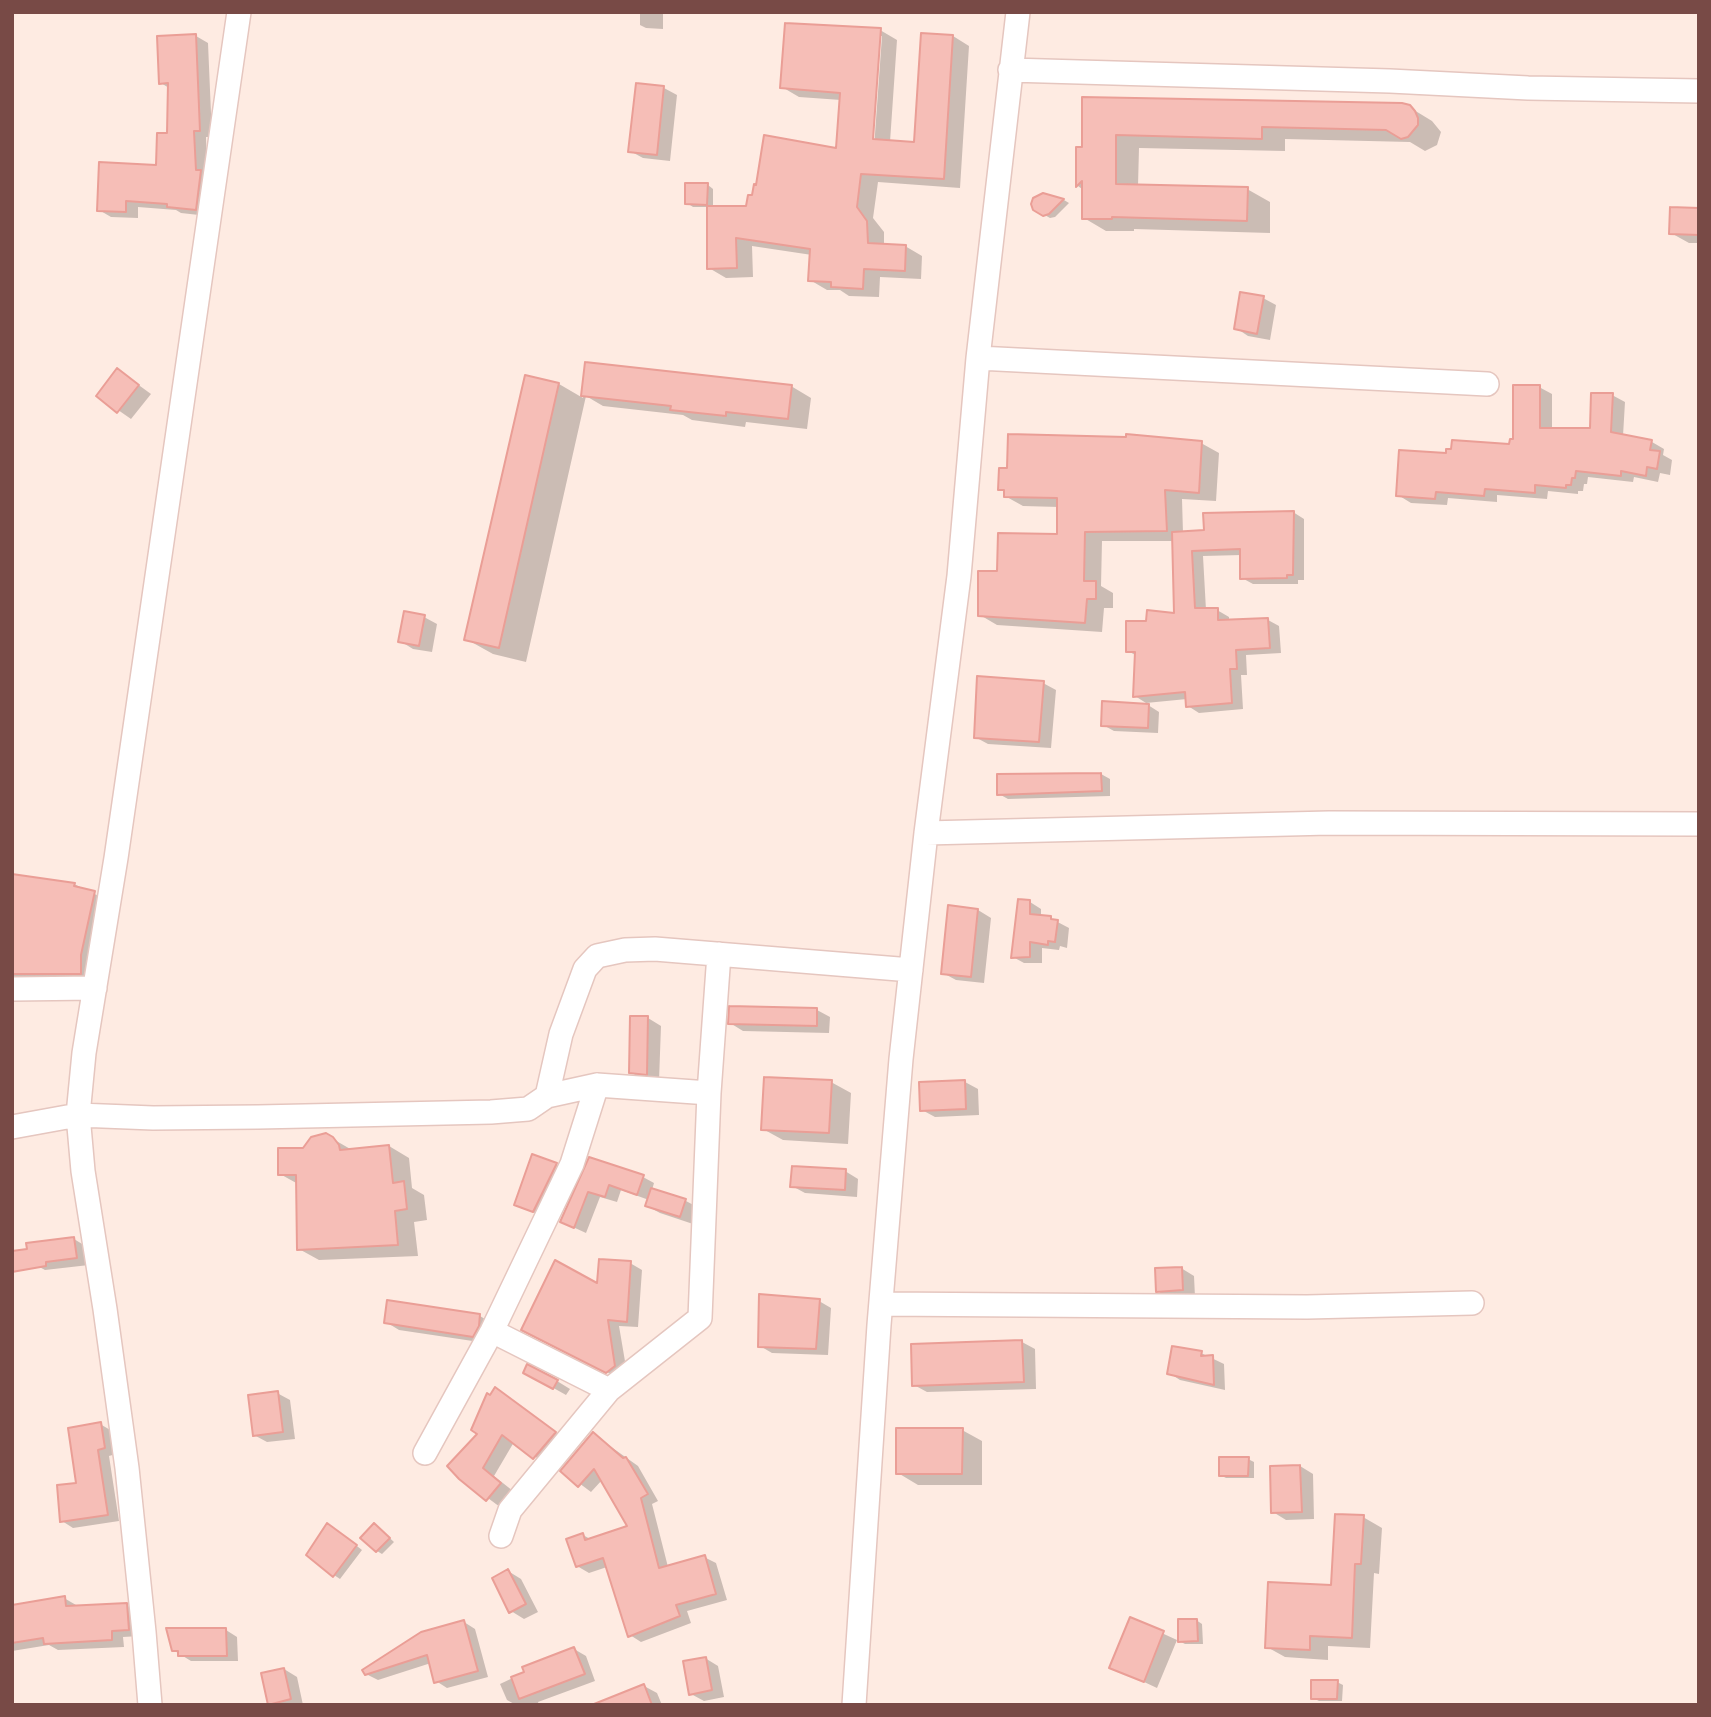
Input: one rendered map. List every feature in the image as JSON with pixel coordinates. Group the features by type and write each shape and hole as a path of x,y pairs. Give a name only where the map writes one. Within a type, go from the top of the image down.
{"street":[{"path":"149,1705 127,1468 83,1171 78,1115 84,1053 239,12"},
{"path":"854,1705 881,1304 901,1059 926,832 959,576 978,358 1018,12"},
{"path":"1010,70 1390,80 1528,88 1699,90"},
{"path":"978,358 1487,384"},
{"path":"926,832 1329,823 1699,824"},
{"path":"547,1096 561,1034 585,969 597,956 625,950 655,949 911,970"},
{"path":"501,1536 510,1510 609,1390 700,1318 709,1093 719,954"},
{"path":"12,989 95,988"},
{"path":"12,1127 78,1115 166,1118 491,1112 528,1109 547,1096 597,1085 709,1093"},
{"path":"425,1453 492,1331 572,1164 597,1085"},
{"path":"881,1304 1307,1307 1472,1303"},
{"path":"492,1331 609,1390"}],"building":[{"path":"785,23 881,28 873,139 914,142 921,33 953,35 944,179 861,174 857,207 867,221 868,243 906,245 905,271 864,269 863,289 831,287 831,282 808,281 810,249 736,238 737,268 707,269 707,206 746,206 748,195 752,195 754,184 756,185 764,135 836,148 840,93 780,88"},
{"path":"196,34 200,131 194,131 196,170 201,170 196,210 167,207 167,204 126,201 126,212 97,211 99,162 156,165 157,133 167,133 168,83 159,84 157,36"},
{"path":"636,83 664,86 657,155 628,152"},
{"path":"1082,97 1402,103 1410,105 1415,111 1418,125 1408,137 1401,139 1386,130 1262,127 1262,139 1116,135 1116,184 1248,187 1247,221 1112,217 1082,219 1082,181 1076,187 1076,147 1082,147"},
{"path":"685,183 708,183 707,205 685,204"},
{"path":"1043,193 1064,199 1049,214 1043,216 1033,210 1031,204 1033,198"},
{"path":"1670,207 1699,208 1699,235 1669,234"},
{"path":"1240,292 1264,296 1257,334 1234,329"},
{"path":"585,362 792,385 788,419 726,412 726,416 670,410 671,406 581,396"},
{"path":"117,368 139,385 117,413 96,396"},
{"path":"525,375 559,383 499,648 464,640"},
{"path":"1513,385 1540,385 1540,428 1590,428 1591,393 1613,393 1611,432 1652,440 1650,450 1660,451 1657,469 1647,467 1646,476 1621,471 1621,476 1576,471 1571,485 1566,485 1566,488 1535,485 1535,493 1485,489 1484,496 1436,492 1435,499 1396,496 1399,450 1446,453 1446,449 1451,449 1452,440 1509,444 1510,439 1513,439"},
{"path":"1008,434 1126,437 1126,434 1202,441 1199,493 1165,490 1167,531 1085,532 1084,581 1096,581 1096,599 1087,599 1085,623 978,616 978,571 997,571 998,533 1057,534 1057,498 1004,497 1004,490 998,490 999,468 1007,468"},
{"path":"1294,511 1293,575 1287,575 1287,578 1240,579 1240,549 1192,551 1195,608 1218,608 1218,620 1268,618 1270,648 1236,650 1237,669 1230,669 1232,703 1186,707 1185,692 1133,697 1135,652 1126,652 1126,621 1146,621 1147,610 1174,613 1172,532 1204,530 1203,513"},
{"path":"404,611 425,615 419,646 398,642"},
{"path":"977,676 1044,681 1039,742 974,738"},
{"path":"1102,701 1149,704 1148,728 1101,726"},
{"path":"1101,773 1102,791 997,795 997,774"},
{"path":"12,874 75,883 74,886 95,891 81,955 81,974 12,974"},
{"path":"1018,899 1030,900 1030,914 1051,916 1051,919 1058,920 1055,942 1048,941 1048,945 1030,942 1030,957 1011,958"},
{"path":"948,905 978,909 971,977 941,974"},
{"path":"729,1006 817,1008 817,1026 728,1024"},
{"path":"630,1016 648,1016 647,1075 629,1073"},
{"path":"764,1077 832,1080 829,1133 761,1130"},
{"path":"965,1080 966,1109 920,1111 919,1082"},
{"path":"326,1133 333,1137 340,1150 389,1145 393,1183 404,1181 407,1209 395,1211 398,1245 297,1250 296,1175 278,1175 278,1148 303,1148 311,1137"},
{"path":"532,1154 557,1163 533,1212 514,1205"},
{"path":"589,1157 644,1175 637,1195 609,1185 605,1197 588,1192 574,1228 560,1222"},
{"path":"792,1166 846,1169 845,1190 790,1187"},
{"path":"651,1188 686,1199 680,1217 645,1206"},
{"path":"74,1237 77,1258 46,1262 46,1266 12,1272 12,1251 27,1249 26,1243"},
{"path":"599,1259 631,1261 627,1322 608,1320 615,1366 606,1373 521,1330 555,1260 597,1283"},
{"path":"1182,1267 1183,1290 1156,1292 1155,1268"},
{"path":"759,1294 820,1299 816,1349 758,1347"},
{"path":"387,1300 480,1314 479,1326 473,1337 384,1323"},
{"path":"1022,1340 1024,1382 912,1386 911,1344"},
{"path":"1172,1346 1202,1351 1201,1356 1213,1355 1214,1385 1167,1374"},
{"path":"527,1364 558,1380 553,1389 523,1373"},
{"path":"495,1387 556,1432 533,1459 502,1435 483,1468 501,1483 486,1501 447,1466 477,1434 471,1430 487,1393 490,1395"},
{"path":"278,1391 283,1432 253,1436 248,1395"},
{"path":"101,1422 105,1448 98,1450 108,1515 60,1522 57,1485 76,1483 68,1428"},
{"path":"896,1428 963,1428 962,1474 896,1474"},
{"path":"593,1432 623,1458 626,1457 648,1494 641,1498 659,1568 705,1555 716,1594 676,1605 680,1616 628,1637 603,1558 576,1567 566,1539 583,1533 585,1540 627,1526 594,1469 578,1487 560,1471"},
{"path":"1219,1457 1249,1457 1248,1476 1219,1476"},
{"path":"1300,1465 1302,1512 1271,1513 1270,1466"},
{"path":"1335,1514 1364,1515 1361,1564 1355,1564 1352,1638 1310,1636 1310,1650 1265,1648 1268,1582 1331,1585"},
{"path":"327,1523 357,1545 333,1577 306,1555"},
{"path":"374,1523 390,1538 376,1552 360,1538"},
{"path":"508,1569 526,1604 509,1613 492,1578"},
{"path":"65,1596 66,1606 127,1603 129,1630 112,1631 112,1640 44,1644 43,1638 12,1643 12,1605"},
{"path":"1130,1617 1164,1631 1144,1682 1109,1668"},
{"path":"1178,1619 1197,1619 1198,1641 1178,1642"},
{"path":"464,1620 478,1671 434,1683 427,1655 365,1675 362,1670 421,1632"},
{"path":"166,1628 226,1628 227,1656 178,1656 178,1651 172,1651"},
{"path":"574,1647 585,1674 519,1699 511,1677 524,1672 522,1667"},
{"path":"706,1657 712,1690 689,1695 683,1661"},
{"path":"284,1668 291,1699 268,1705 261,1673"},
{"path":"1311,1680 1338,1680 1337,1699 1311,1699"},
{"path":"644,1684 652,1705 594,1705 594,1704"}]}
